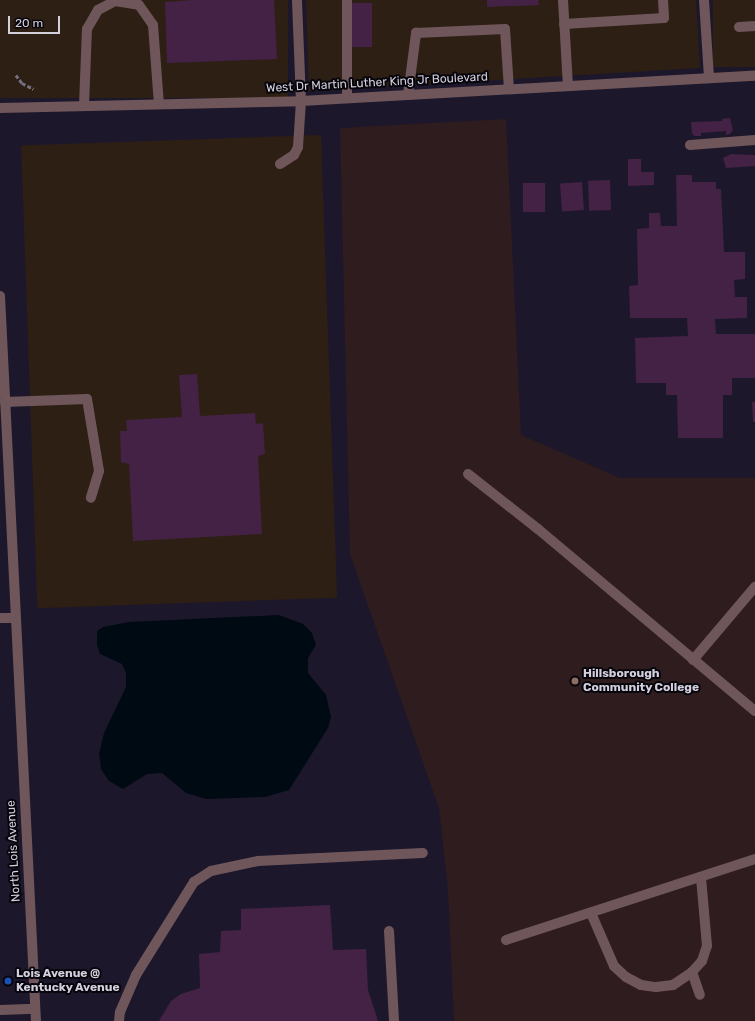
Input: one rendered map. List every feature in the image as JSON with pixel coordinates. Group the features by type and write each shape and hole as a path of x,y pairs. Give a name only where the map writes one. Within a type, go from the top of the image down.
{"street":[{"path":"280,164 294,155 298,147 301,101 297,0"},
{"path":"347,0 347,98"},
{"path":"563,0 568,86"},
{"path":"564,24 664,18 663,0"},
{"path":"704,0 710,78"},
{"path":"84,106 87,30 98,10 115,1 139,6 153,25 159,104"},
{"path":"739,27 755,26"},
{"path":"408,95 410,64 416,33 505,29 509,89"},
{"name":"West Dr Martin Luther King Jr Boulevard","path":"0,108 301,101 755,76"},
{"path":"690,145 755,140"},
{"name":"North Lois Avenue","path":"0,296 1,351 5,402 36,1021"},
{"path":"5,402 87,399 99,471 91,498"},
{"path":"468,474 538,529 755,711"},
{"path":"693,660 755,587"},
{"path":"0,618 16,618"},
{"path":"120,1021 120,1012 136,975 194,882 211,871 258,861 423,853"},
{"path":"506,940 755,859"},
{"path":"591,913 614,966 626,977 640,984 656,988 673,985 692,972 702,961 707,942 701,877"},
{"path":"389,931 394,1021"},
{"path":"692,972 700,995"},
{"path":"0,1010 35,1009"}],"path":[{"path":"16,75 22,83 34,89"}],"shaded area":[{"path":"0,0 288,0 288,98 0,98"},
{"path":"306,0 696,0 700,68 309,91"},
{"path":"713,0 755,0 755,67 713,67"},
{"name":"Hillsborough Community College","path":"506,119 521,435 620,478 755,478 755,1021 454,1021 448,889 439,808 350,554 340,128"},
{"path":"321,135 337,598 37,608 21,145"},
{"path":"279,615 303,624 312,633 316,645 308,658 308,673 326,695 331,717 328,728 289,790 265,797 206,799 186,793 162,773 147,774 123,789 109,781 101,769 99,754 104,733 126,687 126,673 122,664 100,654 97,645 97,631 103,627 129,622"}],"building":[{"path":"193,0 274,0 277,59 167,63 165,2"},
{"path":"487,0 538,0 539,5 487,7"},
{"path":"352,3 372,3 372,47 352,47"},
{"path":"730,118 733,130 730,134 726,135 726,131 701,133 701,136 694,136 692,133 691,122 722,121 722,119"},
{"path":"731,154 755,155 755,166 726,168 723,158"},
{"path":"628,159 641,159 641,172 654,172 654,185 628,186"},
{"path":"676,175 692,175 692,182 716,182 716,189 721,189 724,252 745,252 745,279 734,280 735,297 747,297 747,318 715,319 716,334 755,334 755,378 732,378 732,395 723,395 723,438 678,438 677,395 666,395 666,383 636,383 635,338 688,336 687,318 630,318 629,286 638,285 637,229 649,228 649,213 660,213 661,226 677,226"},
{"path":"610,180 611,210 589,211 588,181"},
{"path":"582,182 584,210 562,211 560,184"},
{"path":"523,183 545,183 545,212 523,212"},
{"path":"197,374 200,416 255,413 256,424 263,423 265,454 258,456 262,534 133,541 129,464 121,462 120,431 127,431 126,420 182,417 179,375"},
{"path":"752,402 755,402 755,422 753,422"},
{"path":"330,905 333,950 366,949 368,990 378,1021 159,1021 171,1001 181,994 200,988 199,954 220,952 221,931 241,930 241,909"}],"place":[{"name":"Hillsborough Community College","path":"575,681"},
{"name":"Lois Avenue @ Kentucky Avenue","path":"8,981"}]}
